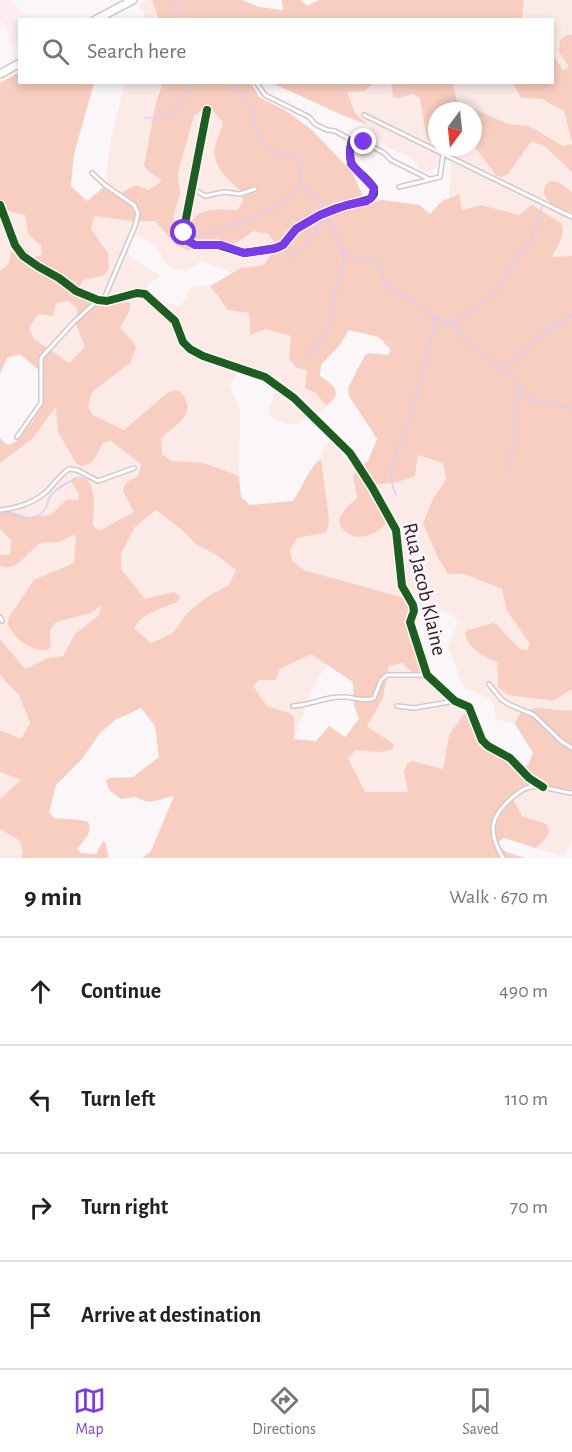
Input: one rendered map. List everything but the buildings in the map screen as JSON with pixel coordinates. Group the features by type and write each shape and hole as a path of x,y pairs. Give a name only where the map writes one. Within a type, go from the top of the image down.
{"highway":[{"path":"99,18 132,0"},
{"path":"0,74 18,64"}],"street":[{"path":"257,84 265,95 309,117 325,130 335,131 352,140 364,142 383,152 391,160 429,179"},
{"path":"207,110 184,233 189,242 199,246 221,245 244,253 277,248 283,245 296,229 315,217 337,208 367,201 372,197 374,191 372,184 351,164 352,140"},
{"path":"364,115 428,147"},
{"path":"399,187 441,175 443,156"},
{"path":"447,156 572,218"},
{"path":"92,173 134,205 138,213 135,226 103,301"},
{"path":"192,188 205,196 224,192 240,194 255,189"},
{"name":"Rua Jacob Klaine","path":"0,205 15,245 23,256 76,291 98,300 103,301 137,293 145,294 175,321 183,342 190,349 203,356 265,377 294,398 350,453 396,530 402,586 413,605 414,611 410,622 427,675 455,701 472,710 482,740 488,746 510,758 529,778 543,787"},
{"path":"17,436 40,404 41,358 98,300"},
{"path":"0,510 32,501 44,494 69,469 77,470 98,481 134,468"},
{"path":"293,706 307,705 337,697 369,700 374,698 381,680 387,675 427,675"},
{"path":"489,684 501,699 534,715 561,741 572,748"},
{"path":"397,706 414,708 455,701"},
{"path":"503,858 493,835 492,825 500,808 527,787 543,787 572,793"}],"shaded area":[{"path":"0,0 12,0 26,18 18,18 18,43 11,46 5,27 0,20"},
{"path":"152,0 159,18 145,18 143,10 138,5"},
{"path":"152,0 242,0 259,7 283,10 282,0 301,0 307,6 319,0 524,0 522,18 158,18"},
{"path":"524,0 572,0 572,35 566,35 562,58 570,67 563,70 554,56 554,18 522,18"},
{"path":"566,35 572,35 572,143 564,111 542,99 521,98 514,84 554,84 554,56 563,70 569,67 559,52 560,40"},
{"path":"18,73 18,84 94,84 74,154 71,186 87,201 108,185 121,193 136,185 149,190 162,181 144,165 156,102 162,85 252,84 259,97 288,112 312,130 352,172 366,202 383,200 419,205 430,214 442,201 459,194 462,210 481,205 519,215 532,205 561,223 562,236 552,257 572,256 572,689 553,701 508,695 498,687 497,662 478,652 465,635 467,630 493,623 520,649 527,650 530,644 507,611 502,589 464,574 448,574 438,558 423,523 433,499 446,480 443,463 418,455 415,476 395,483 376,484 374,497 386,523 376,532 355,537 342,527 340,518 342,513 357,498 353,476 359,467 368,461 377,439 349,396 348,388 365,355 369,353 388,355 391,350 379,337 349,330 339,346 321,365 320,376 335,389 335,397 332,401 326,406 316,393 305,388 307,370 297,368 289,359 291,336 266,329 250,335 249,313 228,310 210,286 241,268 264,265 277,246 268,234 254,231 230,247 208,251 187,250 176,245 155,221 132,221 94,216 91,229 108,253 109,269 103,276 83,280 79,289 97,301 130,303 129,312 120,328 133,341 136,348 130,363 92,392 88,406 93,415 124,430 167,393 174,390 179,391 185,399 187,412 179,423 161,438 162,454 172,461 204,463 239,476 241,497 250,505 293,501 310,472 321,459 329,520 327,531 297,538 290,550 292,561 306,571 405,598 415,608 413,633 428,675 419,679 402,663 389,666 383,698 367,726 391,742 394,745 393,749 380,752 356,750 348,758 365,792 408,792 404,772 407,764 412,761 443,769 449,735 470,706 475,714 483,744 518,769 528,765 533,753 515,724 519,716 531,708 572,710 572,789 566,791 538,783 519,788 513,799 522,816 546,824 549,831 546,838 536,848 504,838 497,843 506,852 525,858 142,858 151,851 174,796 154,801 141,800 136,797 121,799 109,790 106,781 109,778 133,777 159,757 155,726 141,708 115,720 100,733 82,759 56,785 49,812 54,818 88,822 90,826 88,835 77,849 81,853 96,854 103,841 109,858 21,858 23,852 20,841 0,829 0,799 21,780 0,772 0,730 21,739 30,723 19,695 0,674 0,639 25,669 48,658 63,656 75,634 99,615 101,605 91,613 56,622 50,630 51,646 48,650 35,649 19,640 8,625 9,617 34,580 74,563 76,535 54,543 40,544 16,564 0,566 0,555 10,555 11,540 0,529 0,508 28,517 51,515 66,500 78,500 79,493 72,484 72,480 81,477 87,479 92,490 93,525 99,531 134,512 123,491 126,483 138,477 141,464 111,441 103,443 89,464 80,466 58,432 56,407 32,439 0,463 0,438 7,445 13,443 35,417 41,396 41,372 20,354 7,358 0,374 0,271 9,263 12,244 22,245 33,257 42,255 41,246 28,234 25,215 8,210 0,202 0,83","holes":["208,106 223,122 214,153 218,166 241,191 243,202 237,210 213,210 201,213 192,221 183,238 173,217 180,194 178,173 194,116","69,301 77,309 77,327 85,347 69,363 34,339 29,328 38,314 53,316 56,303","156,510 197,545 218,556 236,570 229,585 210,595 188,612 173,633 151,643 134,628 147,615 176,603 180,597 174,592 145,599 121,569 121,554 135,527","311,654 353,682 354,705 359,719 345,737 329,726 316,741 294,739 294,717 289,713 267,706 253,686 259,680 276,680 280,669"]},
{"path":"125,84 165,84 158,92 144,165 163,181 149,190 136,185 121,193 108,185 107,173 112,134"},
{"path":"274,84 372,84 365,91 347,92 355,113 368,125"},
{"path":"372,84 391,84 392,95 403,97 412,94 420,98 428,134 428,156 482,156 492,171 508,174 531,142 543,145 572,172 572,192 558,182 568,212 572,212 572,256 551,257 563,233 536,206 519,215 477,205 462,210 459,200 453,195 449,197 451,167 449,161 443,161 430,172 423,172 410,157 389,148 380,141 355,113 347,92 364,90"},
{"path":"391,84 453,84 459,102 428,102 428,140 420,98 412,94 399,98 393,97"},
{"path":"453,84 514,84 521,98 542,99 564,111 572,144 563,146 531,127 508,124 482,112 482,102 457,100"},
{"path":"208,106 223,122 214,150 228,181 241,191 243,202 237,210 223,209 190,223 183,239 173,217 180,194 178,173 194,116"},
{"path":"482,112 508,124 529,126 563,146 572,144 572,172 543,145 531,142 508,174 501,177 496,175 481,156"},
{"path":"550,181 558,182 572,192 572,212 554,206 545,197 545,186"},
{"path":"0,202 8,210 25,215 30,232 41,246 42,256 33,258 22,245 11,246 9,263 0,271"},
{"path":"94,216 132,221 155,221 165,233 200,250 208,251 230,247 255,231 267,234 277,246 264,265 241,268 232,273 201,261 186,271 174,269 165,263 156,246 137,236 132,237 128,254 159,275 159,278 147,284 147,288 162,300 181,306 193,287 210,286 225,306 249,313 249,333 253,335 266,329 291,336 290,358 292,362 295,366 307,370 305,385 316,393 326,406 315,416 296,424 281,422 268,412 274,398 272,389 258,379 237,374 230,385 240,411 239,476 204,463 172,461 162,454 161,438 183,418 185,400 167,393 124,430 93,415 88,406 92,392 123,369 131,338 120,328 129,312 123,301 97,301 78,289 83,280 103,276 106,249 91,229"},
{"path":"69,301 78,309 77,327 85,347 69,363 33,339 29,328 38,314 54,314 56,303"},
{"path":"57,406 58,432 76,463 84,466 98,454 103,443 112,441 141,464 138,477 126,484 124,488 135,512 99,531 94,521 90,483 72,484 79,493 78,501 66,500 51,515 28,517 0,508 0,463 32,439"},
{"path":"330,441 337,443 359,467 353,482 357,498 341,513 340,524 345,531 355,537 375,532 386,523 374,497 376,484 405,480 410,477 417,470 418,455 443,463 446,480 425,517 427,533 444,570 452,575 464,574 502,589 507,611 530,644 527,650 520,649 502,629 489,623 467,630 475,651 497,662 497,683 508,695 548,701 560,698 572,689 572,710 537,708 516,719 515,724 496,719 494,705 490,699 463,686 448,646 458,623 454,616 429,606 416,611 409,604 383,592 318,576 307,572 292,561 290,550 297,538 324,534 327,531 328,520 321,460"},
{"path":"156,510 204,550 218,556 236,570 229,585 210,595 188,612 173,633 151,643 134,628 151,613 172,605 174,592 145,600 121,569 121,554 135,527"},
{"path":"0,529 11,539 10,555 0,555"},
{"path":"76,535 74,563 56,571 9,617 26,645 44,650 51,642 50,630 56,622 91,613 101,604 99,615 79,634 64,656 48,658 25,669 0,639 0,566 3,567 23,558 42,543 56,542"},
{"path":"311,653 327,664 313,687 294,739 294,717 267,706 253,686 259,680 276,680 280,669"},
{"path":"402,662 414,676 431,678 470,706 449,735 443,770 416,762 404,772 408,792 365,792 347,758 356,751 389,740 380,737 367,726 383,698 389,665"},
{"path":"0,674 19,695 30,723 21,739 0,730"},
{"path":"0,772 21,780 0,799"},
{"path":"538,783 566,791 572,789 572,839 565,855 536,848 546,838 522,816 513,799 519,788"},
{"path":"0,829 20,841 23,852 21,858 0,858"}],"waterway":[{"path":"173,0 181,18"},
{"path":"145,118 170,113 176,109 185,98 191,84"},
{"path":"231,84 251,108 257,131 263,142 276,152 293,156 301,164 301,182 322,202 326,209"},
{"path":"196,238 269,210 293,193 300,182"},
{"path":"453,323 484,302 500,286 517,256 532,239 542,206"},
{"path":"307,355 328,329 343,263 342,250 331,227 328,214"},
{"path":"290,258 305,246 317,226 327,217"},
{"path":"342,251 352,258 376,259 382,265 382,276 387,286 434,317 454,325 467,343 514,378 518,388 527,397 539,402 572,408"},
{"path":"502,366 511,363 540,336 572,315"},
{"path":"396,495 392,484 393,461 410,419 434,328 434,318"},
{"path":"510,467 515,436 515,402 518,389"},
{"path":"0,508 18,517 37,516 42,513 54,492 76,478"}],"cycle path":[{"path":"207,110 184,229 186,239 195,245 218,245 244,253 277,248 283,245 296,229 320,215 370,199 374,194 374,188 355,168 350,158 352,140"},
{"path":"0,205 15,245 23,256 76,291 98,300 107,301 137,293 145,294 175,321 183,342 190,349 203,356 265,377 294,398 350,453 396,530 402,586 413,605 414,611 410,622 427,675 455,701 469,707 482,740 488,746 510,758 529,778 543,787"}],"route":[{"path":"184,233 189,242 195,245 221,245 240,253 280,247 296,229 315,217 352,203 367,201 372,197 374,191 372,184 356,171 350,160 352,140 364,142"}]}
